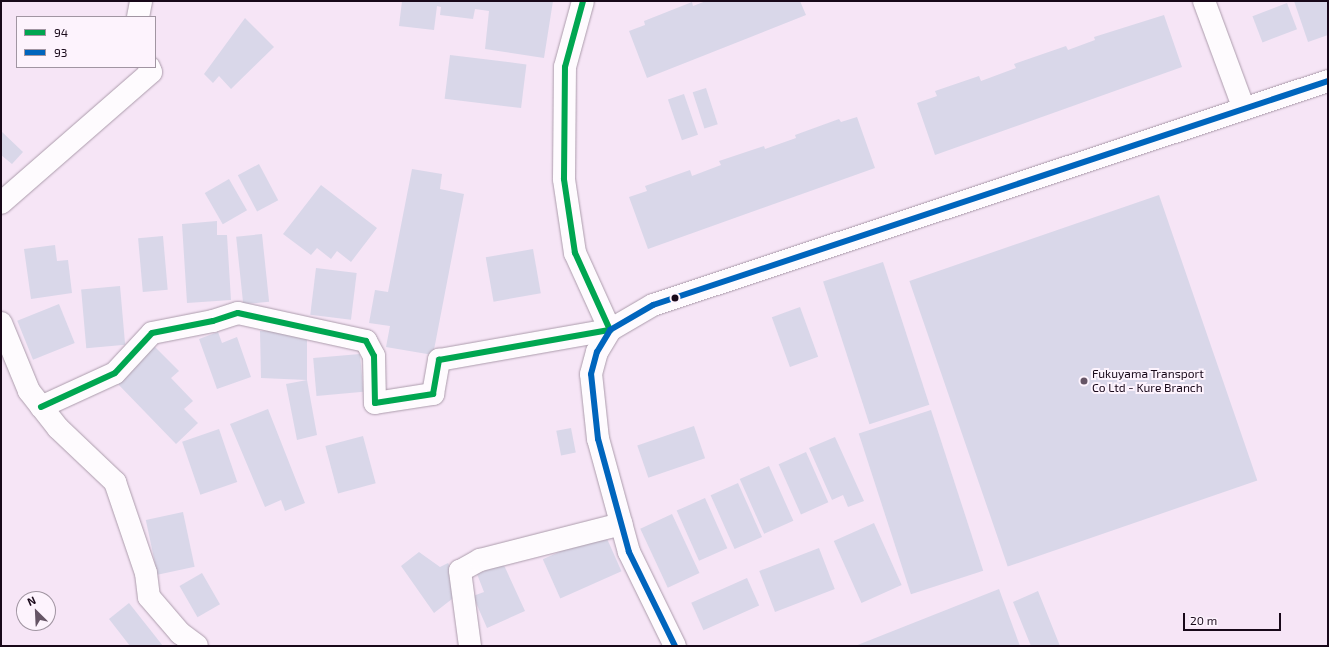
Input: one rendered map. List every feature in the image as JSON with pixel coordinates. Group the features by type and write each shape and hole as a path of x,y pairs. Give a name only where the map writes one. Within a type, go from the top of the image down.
{"street":[{"path":"138,16 141,1"},
{"path":"583,1 565,67 564,179 575,253 610,330"},
{"path":"1204,1 1244,109"},
{"path":"1,204 151,72 149,68"},
{"path":"41,406 115,373 152,333 212,321 238,313 366,341 374,356 375,403 433,394 439,360 610,330 653,305 1328,81"},
{"path":"1,323 29,391 58,428 115,482 146,573 149,597 180,633 197,646"},
{"path":"610,330 597,352 591,374 598,439 629,552 675,646"},
{"path":"470,646 460,570 480,560 621,524"}],"building":[{"path":"402,1 553,1 544,58 485,49 489,11 475,9 473,19 440,15 441,7 437,6 434,30 399,26"},
{"path":"706,1 800,1 806,15 647,78 629,31 645,25 644,21 692,2 693,6"},
{"path":"1294,1 1328,1 1328,35 1308,42"},
{"path":"1287,3 1297,29 1262,42 1252,16"},
{"path":"1164,15 1182,67 935,155 917,103 937,96 935,91 979,76 981,81 1016,68 1014,64 1066,46 1068,50 1095,40 1094,37"},
{"path":"245,18 274,47 231,89 219,76 213,83 204,74"},
{"path":"450,55 526,64 521,108 445,99"},
{"path":"706,88 718,124 704,128 693,92"},
{"path":"684,94 698,135 682,140 668,100"},
{"path":"857,117 875,168 648,249 629,197 647,191 645,186 690,170 692,176 721,165 719,161 764,146 765,149 796,138 795,135 839,119 841,122"},
{"path":"1,131 23,152 12,164 1,155"},
{"path":"259,164 278,200 257,211 238,175"},
{"path":"412,169 442,174 440,189 464,194 433,355 386,347 390,326 369,323 375,290 388,292"},
{"path":"229,179 247,210 223,224 205,193"},
{"path":"321,185 377,228 351,262 337,251 331,259 317,248 311,255 283,234"},
{"name":"Fukuyama Transport Co Ltd - Kure Branch","path":"1159,195 1257,481 1008,566 909,281"},
{"path":"217,221 217,235 227,235 231,300 187,303 182,224"},
{"path":"262,234 269,302 243,304 236,237"},
{"path":"163,236 168,290 143,292 138,238"},
{"path":"55,245 57,261 68,260 72,293 31,299 24,249"},
{"path":"533,249 541,293 494,302 486,257"},
{"path":"883,262 929,405 869,424 823,281"},
{"path":"316,268 357,273 351,320 310,315"},
{"path":"120,286 125,345 86,348 81,289"},
{"path":"59,304 75,343 33,360 17,321"},
{"path":"800,307 818,357 790,367 772,317"},
{"path":"307,330 307,380 261,378 260,331"},
{"path":"218,332 222,343 237,337 251,377 217,389 199,339"},
{"path":"154,346 179,371 171,378 193,401 184,409 198,423 176,444 116,382"},
{"path":"360,354 363,392 316,396 313,358"},
{"path":"307,380 317,435 297,440 286,384"},
{"path":"268,409 305,503 285,511 281,500 265,507 230,424"},
{"path":"931,410 983,571 911,594 859,433"},
{"path":"694,426 705,458 648,478 637,446"},
{"path":"571,428 576,453 561,455 556,431"},
{"path":"219,429 237,482 200,495 182,442"},
{"path":"363,436 376,483 338,493 325,446"},
{"path":"835,437 864,501 848,507 843,495 832,500 809,448"},
{"path":"806,452 828,502 801,514 779,464"},
{"path":"769,466 793,521 764,534 740,479"},
{"path":"738,483 762,537 735,549 711,495"},
{"path":"705,498 727,548 699,561 677,511"},
{"path":"183,512 195,567 157,575 146,520"},
{"path":"672,514 699,573 668,588 640,529"},
{"path":"874,523 902,585 861,603 834,541"},
{"path":"604,532 621,571 560,599 543,559"},
{"path":"819,548 835,589 775,612 759,571"},
{"path":"419,552 440,567 448,563 456,577 449,579 461,592 434,613 401,566"},
{"path":"503,563 525,611 487,628 473,596 484,592 477,574"},
{"path":"202,573 220,604 197,617 179,586"},
{"path":"747,578 759,605 703,630 691,603"},
{"path":"999,589 1020,646 855,646"},
{"path":"1038,591 1060,646 1031,646 1013,602"},
{"path":"129,603 163,646 130,646 109,619"}],"transit line":[{"name":"94","path":"41,407 115,373 152,333 213,321 238,313 366,341 374,356 375,403 433,394 439,360 610,330 575,253 564,179 565,67 583,1"},
{"name":"93","path":"675,646 629,552 598,439 591,374 597,352 610,330 653,305 1328,81"}],"place":[{"name":"Fukuyama Transport Co Ltd - Kure Branch","path":"1084,381"}]}
